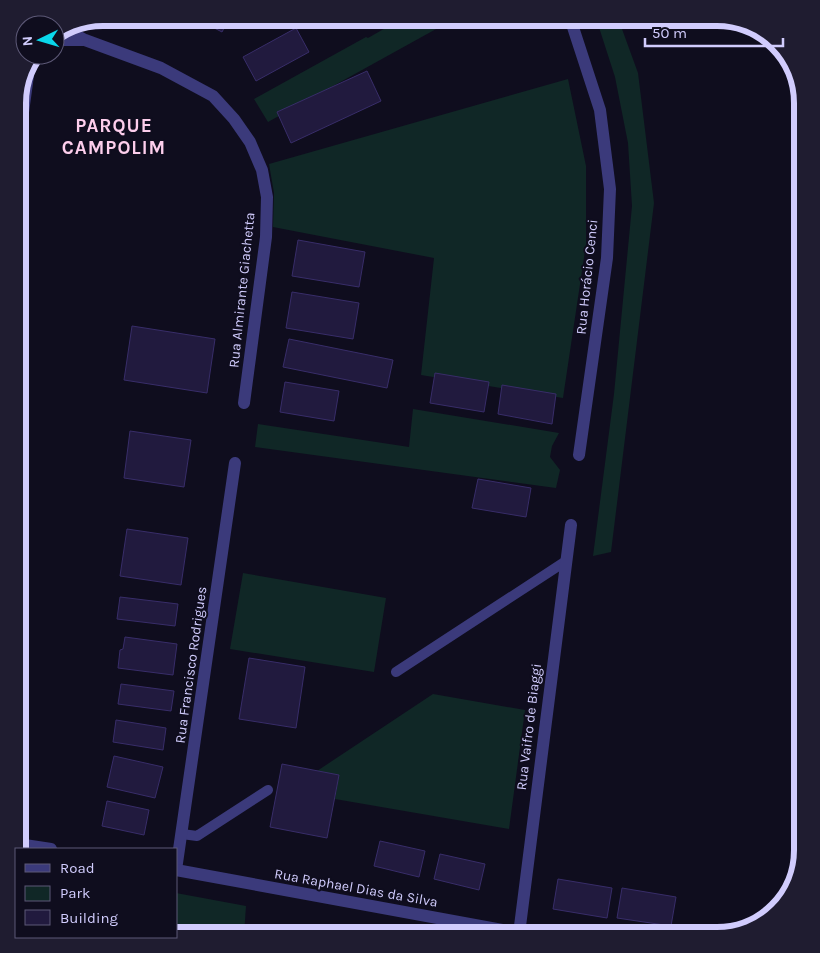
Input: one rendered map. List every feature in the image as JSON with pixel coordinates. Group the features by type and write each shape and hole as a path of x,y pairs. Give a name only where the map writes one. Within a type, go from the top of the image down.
{"street":[{"name":"Rua Horácio Cenci","path":"573,26 600,110 610,188 607,258 579,454"},
{"name":"Rua Almirante Giachetta","path":"72,33 85,40 161,68 213,96 234,119 250,142 262,170 267,197 266,237 244,403"},
{"name":"Rua Almirante Giachetta","path":"65,40 85,40"},
{"name":"Rua Francisco Rodrigues","path":"178,858 235,463"},
{"name":"Rua Vaifro de Biaggi","path":"525,927 560,596 570,525"},
{"path":"26,845 44,848"},
{"name":"Rua Raphael Dias da Silva","path":"178,870 481,927"}],"lane":[{"path":"396,672 566,561"},
{"path":"182,834 197,836 268,790"}],"green space":[{"path":"389,26 442,26 268,122 254,99 366,37 368,38"},
{"path":"599,26 621,26 638,73 654,203 611,552 593,556 614,394 632,206 628,143 615,77"},
{"path":"568,79 586,166 586,244 563,398 421,375 434,258 273,227 274,193 269,164"},
{"path":"413,409 559,433 552,446 550,457 560,470 556,488 255,447 258,424 409,447"},
{"path":"243,573 386,598 374,672 230,649"},
{"path":"433,694 525,710 509,829 335,799 339,775 317,771"},
{"path":"178,893 246,906 245,927 178,927"}],"building":[{"path":"210,26 225,26 222,32"},
{"path":"296,28 309,52 256,81 243,57"},
{"path":"367,71 381,101 291,143 277,112"},
{"path":"298,240 365,252 359,287 292,276"},
{"path":"292,292 359,303 353,339 286,328"},
{"path":"132,326 215,339 207,393 124,380"},
{"path":"289,339 393,360 387,388 283,367"},
{"path":"435,373 489,382 484,412 430,403"},
{"path":"285,382 339,391 334,421 280,412"},
{"path":"502,385 556,394 552,424 498,414"},
{"path":"130,431 191,440 184,487 124,478"},
{"path":"478,479 531,488 526,517 472,508"},
{"path":"127,529 188,538 181,585 120,576"},
{"path":"120,597 178,604 175,626 117,619"},
{"path":"125,637 177,644 173,675 118,668 120,650 123,649"},
{"path":"249,658 305,667 296,728 239,719"},
{"path":"121,684 174,691 171,711 118,704"},
{"path":"116,720 166,728 163,750 113,742"},
{"path":"114,756 163,767 155,798 107,787"},
{"path":"282,764 339,775 327,838 270,827"},
{"path":"107,801 149,810 144,835 102,826"},
{"path":"380,841 425,851 419,877 374,866"},
{"path":"440,854 485,864 479,890 434,879"},
{"path":"558,879 612,888 607,918 553,909"},
{"path":"622,888 676,897 671,926 617,918"}],"district":[{"name":"PARQUE CAMPOLIM","path":"114,137"}]}
